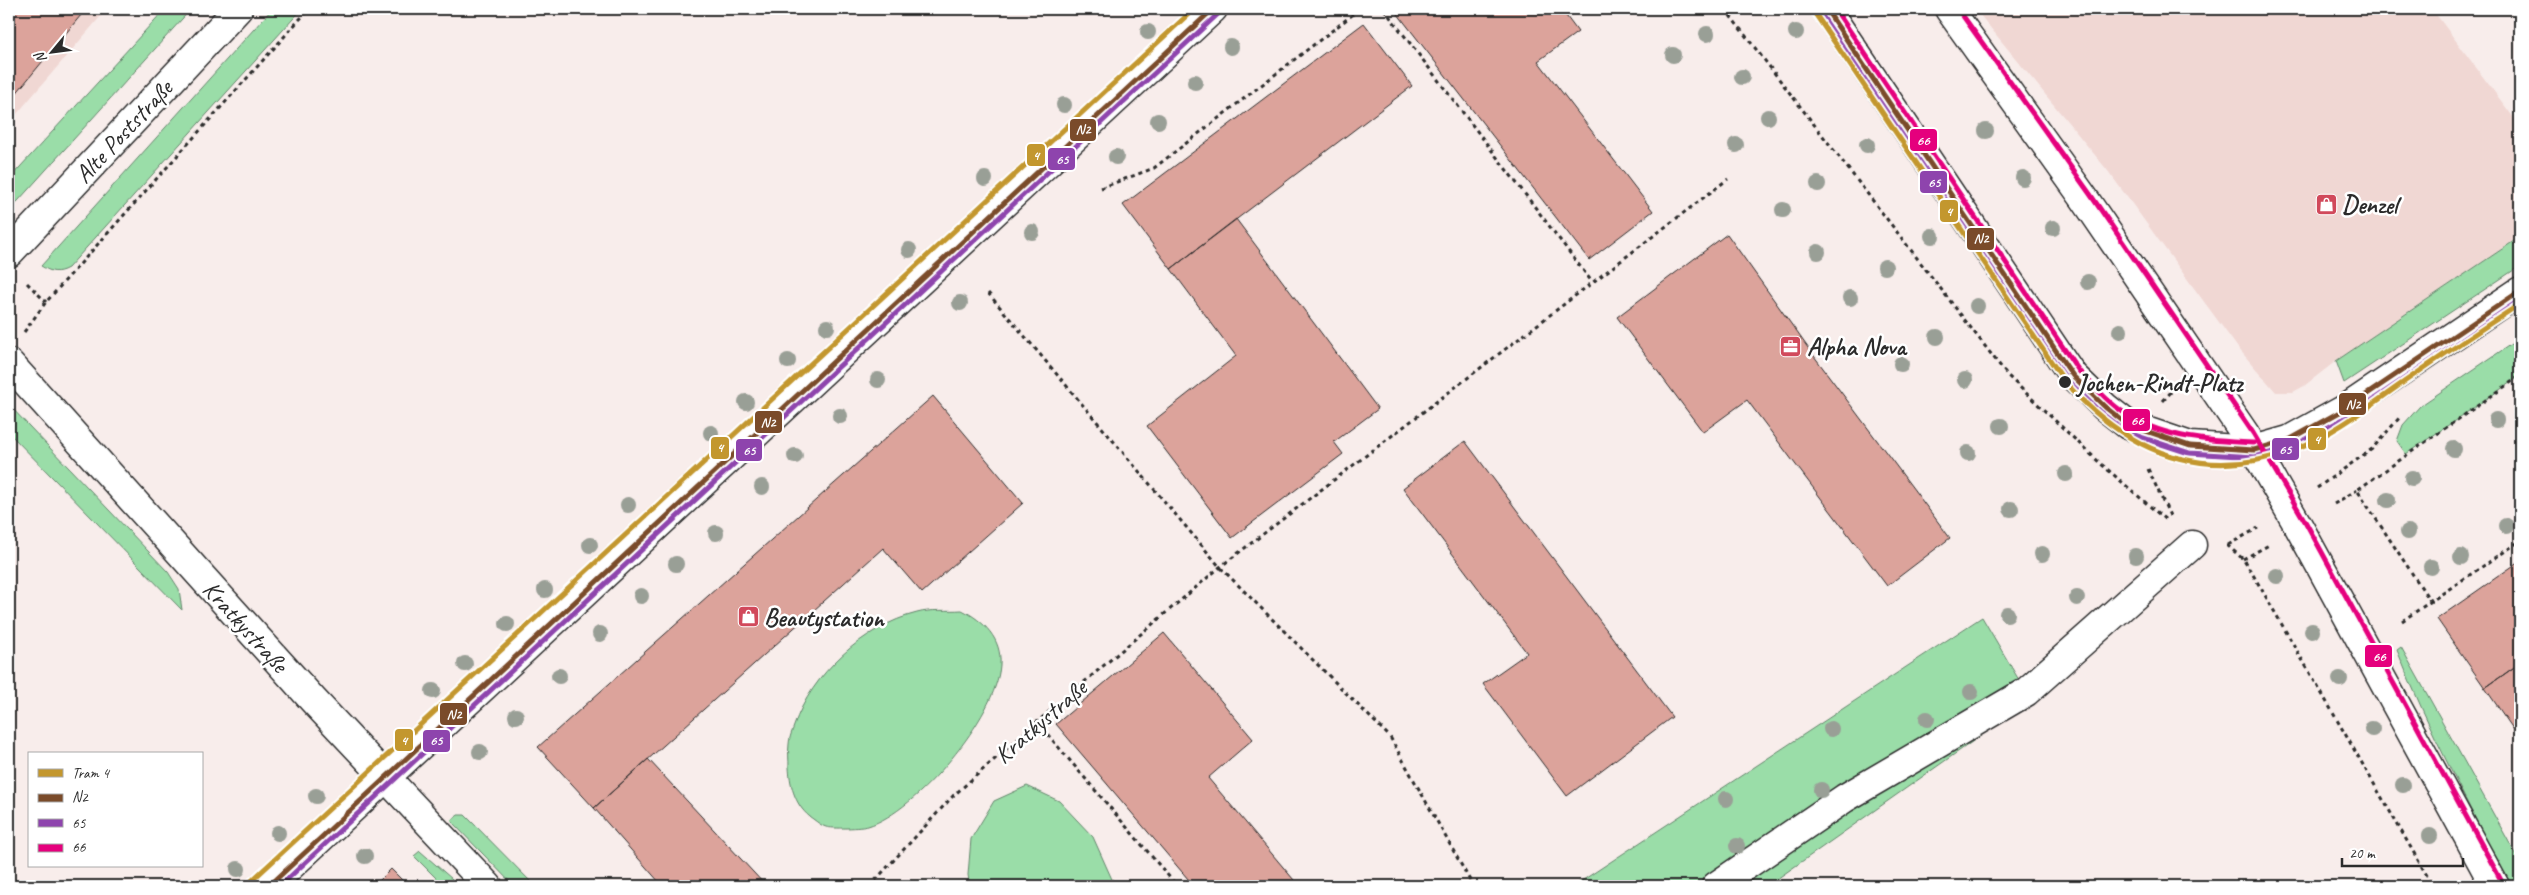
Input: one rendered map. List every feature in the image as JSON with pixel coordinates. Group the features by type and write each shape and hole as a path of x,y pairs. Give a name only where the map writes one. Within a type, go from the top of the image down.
{"street":[{"name":"Alte Poststraße","path":"9,253 238,9"},
{"path":"269,886 1213,9"},
{"path":"1826,9 2073,376 2105,407 2128,425 2190,446 2254,450 2289,440 2345,409 2520,291"},
{"path":"1949,9 2084,198 2254,450 2299,527 2495,886"},
{"name":"Kratkystraße","path":"9,363 313,700 488,886"},
{"path":"1716,886 1845,798 2026,692 2184,537"}],"path":[{"path":"26,330 46,302 309,9"},
{"path":"1101,188 1154,168 1360,9"},
{"path":"1384,9 1592,282"},
{"path":"1725,9 2008,376 2100,463 2184,537 2211,540 2228,546 2243,559 2433,886"},
{"name":"Kratkystraße","path":"870,886 953,796 1220,567 1728,179"},
{"path":"26,283 46,302"},
{"path":"988,294 1220,567 1390,736 1473,886"},
{"path":"2334,504 2357,490 2520,376"},
{"path":"2154,483 2184,537"},
{"path":"2357,490 2431,602"},
{"path":"2402,621 2520,540"},
{"path":"2243,559 2274,542"},
{"path":"1037,722 1177,886"}],"shaded area":[{"path":"9,9 107,9 9,123"},
{"name":"Denzel","path":"1975,9 2432,9 2520,126 2520,237 2336,361 2304,386 2293,392 2276,392 2238,348 2108,171"}],"green space":[{"path":"165,9 191,9 9,211 9,179"},
{"path":"272,9 302,9 68,268 54,271 41,266"},
{"path":"2520,237 2520,266 2344,383 2336,361"},
{"path":"2520,338 2520,376 2406,454 2397,441 2403,425 2420,406"},
{"path":"9,405 168,572 179,589 182,610 9,433"},
{"path":"962,610 978,620 990,632 995,639 1000,656 995,686 985,710 970,735 930,782 908,802 887,817 868,826 860,827 829,828 820,824 807,814 798,803 791,782 789,767 790,737 802,707 813,689 826,671 842,655 878,629 897,619 917,613"},
{"path":"1982,617 2026,692 2033,699 1767,886 1574,886"},
{"path":"2401,647 2520,862 2520,886 2510,886 2450,769 2409,680 2397,650"},
{"path":"1027,786 1059,801 1093,837 1115,886 970,886 968,875 971,839 994,801"},
{"path":"458,815 465,815 535,886 514,886 451,821"},
{"path":"420,851 460,886 444,886 414,856"}],"building":[{"path":"9,9 86,9 9,102"},
{"path":"1394,9 1561,9 1578,32 1538,61 1653,211 1589,260"},
{"path":"1364,23 1412,86 1171,269 1123,205"},
{"path":"1236,219 1378,409 1334,442 1343,454 1232,538 1147,426 1236,356 1171,269"},
{"path":"1727,234 1811,352 1950,538 1887,586 1747,400 1703,432 1617,317"},
{"path":"933,396 1023,503 922,593 883,548 594,808 538,747"},
{"path":"1465,441 1672,717 1567,796 1483,684 1527,653 1403,488"},
{"path":"2520,561 2520,663 2485,688 2437,619"},
{"path":"1164,633 1253,739 1208,778 1299,886 1194,886 1056,724"},
{"path":"2520,663 2520,739 2485,688"},
{"path":"648,759 766,886 657,886 660,883 594,808"},
{"path":"391,869 408,886 374,886"}],"tram line":[{"name":"4","path":"246,886 1194,9"},
{"name":"4","path":"1812,9 2065,382 2089,407 2115,427 2142,444 2170,456 2200,462 2231,463 2264,459 2312,442 2351,419 2520,304"}],"transit line":[{"name":"N2","path":"269,886 1213,9"},
{"name":"N2","path":"1826,9 2073,376 2105,407 2128,425 2190,446 2254,450 2289,440 2345,409 2520,291"},
{"name":"66","path":"1835,9 2079,371 2103,396 2131,417 2160,430 2191,438 2254,443"},
{"name":"66","path":"1958,9 2090,194 2253,433 2306,523 2502,882"},
{"name":"65","path":"1820,13 2067,380 2100,412 2125,432 2189,453 2255,457 2292,447 2349,416 2520,300"},
{"name":"65","path":"280,886 1218,14"}],"place":[{"name":"Denzel","path":"2326,204"},
{"name":"Alpha Nova","path":"1791,346"},
{"name":"Jochen-Rindt-Platz","path":"2065,382"},
{"name":"Beautystation","path":"748,617"}]}
